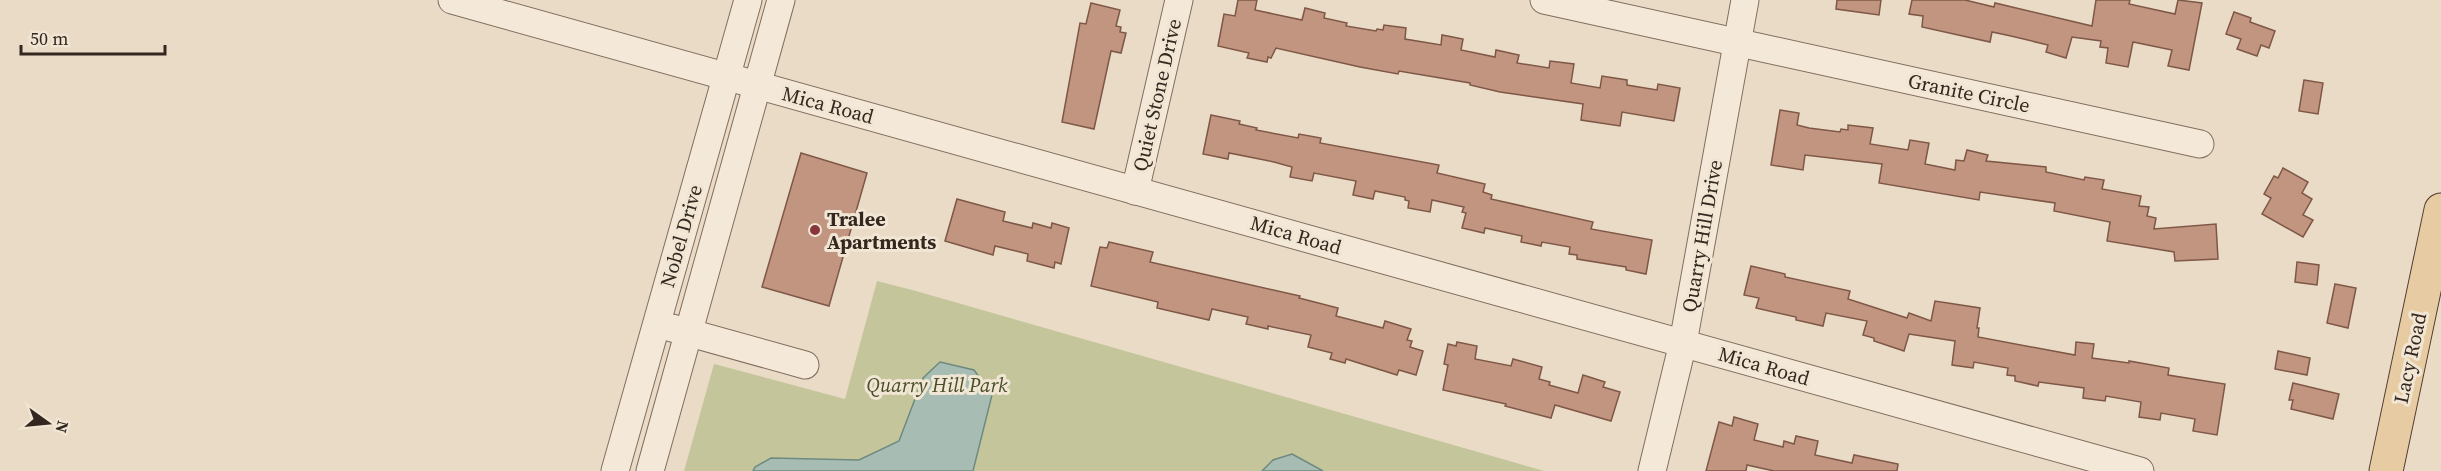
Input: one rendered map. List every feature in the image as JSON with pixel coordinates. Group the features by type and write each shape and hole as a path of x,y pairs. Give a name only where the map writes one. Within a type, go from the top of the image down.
{"main road":[{"name":"Lacy Road","path":"2386,471 2441,210"}],"street":[{"name":"Mica Road","path":"452,0 2140,471"},
{"name":"Nobel Drive","path":"615,471 748,0"},
{"name":"Nobel Drive","path":"650,471 781,0"},
{"name":"Quiet Stone Drive","path":"1135,190 1179,0"},
{"name":"Granite Circle","path":"1544,0 2200,144"},
{"name":"Quarry Hill Drive","path":"1652,471 1683,343 1745,0"},
{"path":"656,324 805,365"}],"green space":[{"name":"Quarry Hill Park","path":"877,281 1544,471 684,471 714,364 845,399"}],"shaded area":[{"path":"940,362 974,370 992,395 973,471 753,471 755,467 771,458 859,460 899,441 923,378"},
{"path":"1292,454 1323,471 1262,471 1273,460"}],"building":[{"path":"1238,0 1257,0 1255,10 1302,20 1305,8 1325,13 1324,18 1347,23 1346,26 1376,31 1377,29 1383,30 1384,25 1406,28 1405,39 1441,45 1442,35 1463,39 1461,50 1495,57 1496,50 1519,55 1517,63 1549,68 1550,61 1574,64 1571,83 1600,88 1602,76 1627,80 1627,85 1657,90 1658,84 1680,88 1674,121 1622,112 1620,126 1581,120 1583,104 1500,92 1470,85 1470,83 1399,71 1398,74 1276,48 1271,58 1268,57 1267,62 1247,58 1249,53 1218,46 1224,14 1235,16"},
{"path":"1837,0 1881,0 1879,15 1836,9"},
{"path":"1912,0 1965,0 1994,7 1995,3 2092,26 2096,0 2130,0 2129,4 2175,14 2178,0 2202,3 2189,70 2168,66 2172,50 2133,42 2128,67 2106,63 2108,48 2100,47 2101,41 2072,37 2066,58 2046,52 2048,45 2011,36 1992,32 1990,42 1922,27 1923,16 1909,14"},
{"path":"1091,3 1120,10 1116,26 1121,27 1120,32 1126,33 1121,53 1111,51 1094,129 1062,122 1080,23 1086,24"},
{"path":"2234,12 2251,18 2250,22 2275,31 2269,48 2261,45 2257,56 2237,49 2241,39 2226,34"},
{"path":"2304,80 2323,83 2318,114 2299,111"},
{"path":"1780,110 1799,113 1797,125 1809,128 1840,132 1841,129 1848,130 1848,125 1873,128 1870,144 1908,150 1910,140 1929,143 1925,164 1955,170 1956,160 1964,161 1967,150 1988,155 1986,161 2046,167 2046,172 2084,180 2085,177 2104,180 2102,189 2141,196 2139,206 2149,207 2147,216 2156,218 2154,229 2216,224 2218,259 2175,261 2174,252 2107,241 2110,222 2054,211 2055,203 1980,192 1979,200 1879,183 1882,164 1805,155 1803,170 1771,165"},
{"path":"1211,115 1240,121 1239,124 1257,128 1256,130 1298,138 1299,134 1321,138 1320,143 1439,165 1437,173 1485,184 1483,192 1492,195 1491,199 1593,222 1591,229 1652,240 1646,274 1626,270 1626,267 1577,259 1577,255 1569,254 1570,247 1542,242 1541,246 1521,242 1522,236 1485,228 1484,233 1462,228 1466,213 1462,212 1464,207 1432,200 1430,212 1408,208 1409,201 1405,200 1405,197 1375,191 1373,199 1353,195 1356,181 1314,173 1312,181 1290,177 1292,167 1274,162 1229,153 1228,159 1203,154"},
{"name":"Tralee Apartments","path":"801,153 867,173 829,306 762,287"},
{"path":"2283,168 2308,182 2302,193 2312,199 2303,215 2313,220 2303,237 2262,214 2271,198 2264,194 2274,176 2278,178"},
{"path":"957,199 1005,212 1003,221 1032,228 1033,223 1051,228 1052,223 1069,228 1061,264 1055,262 1054,268 1027,261 1028,254 995,246 993,255 945,241"},
{"path":"1109,242 1153,252 1150,262 1300,296 1299,298 1338,308 1336,316 1383,328 1385,321 1411,329 1407,340 1412,341 1410,347 1423,351 1416,375 1399,370 1397,375 1346,359 1345,363 1330,359 1332,353 1308,347 1311,335 1246,324 1248,317 1212,309 1209,320 1157,308 1158,302 1091,286 1100,247 1107,248"},
{"path":"2297,262 2319,265 2317,285 2295,282"},
{"path":"1751,266 1785,274 1785,277 1850,291 1848,299 1907,318 1909,313 1931,321 1935,301 1980,308 1978,337 2075,355 2076,342 2094,344 2092,358 2169,368 2168,375 2225,384 2217,435 2193,431 2195,419 2161,413 2160,420 2139,417 2141,402 2106,396 2105,401 2083,398 2084,388 2039,382 2038,386 2015,381 2015,376 2007,375 2008,368 1974,362 1973,368 1952,365 1955,341 1909,334 1904,351 1863,335 1867,321 1826,313 1823,326 1756,308 1759,298 1744,295"},
{"path":"2335,284 2356,288 2348,328 2327,323"},
{"path":"1457,342 1477,346 1475,359 1511,366 1513,359 1542,367 1539,379 1550,382 1549,385 1578,393 1583,375 1605,382 1603,387 1620,392 1611,421 1555,405 1551,418 1505,406 1506,404 1443,390 1448,365 1444,364 1448,344 1456,346"},
{"path":"2278,351 2310,358 2307,375 2275,369"},
{"path":"2293,383 2339,394 2333,419 2291,409 2293,400 2289,400"},
{"path":"1734,417 1758,424 1754,440 1783,447 1784,441 1794,444 1796,436 1818,441 1815,455 1852,463 1854,455 1898,464 1897,471 1774,471 1747,465 1746,471 1706,471 1719,422 1732,426"}],"place":[{"name":"Tralee Apartments","path":"815,230"}]}
